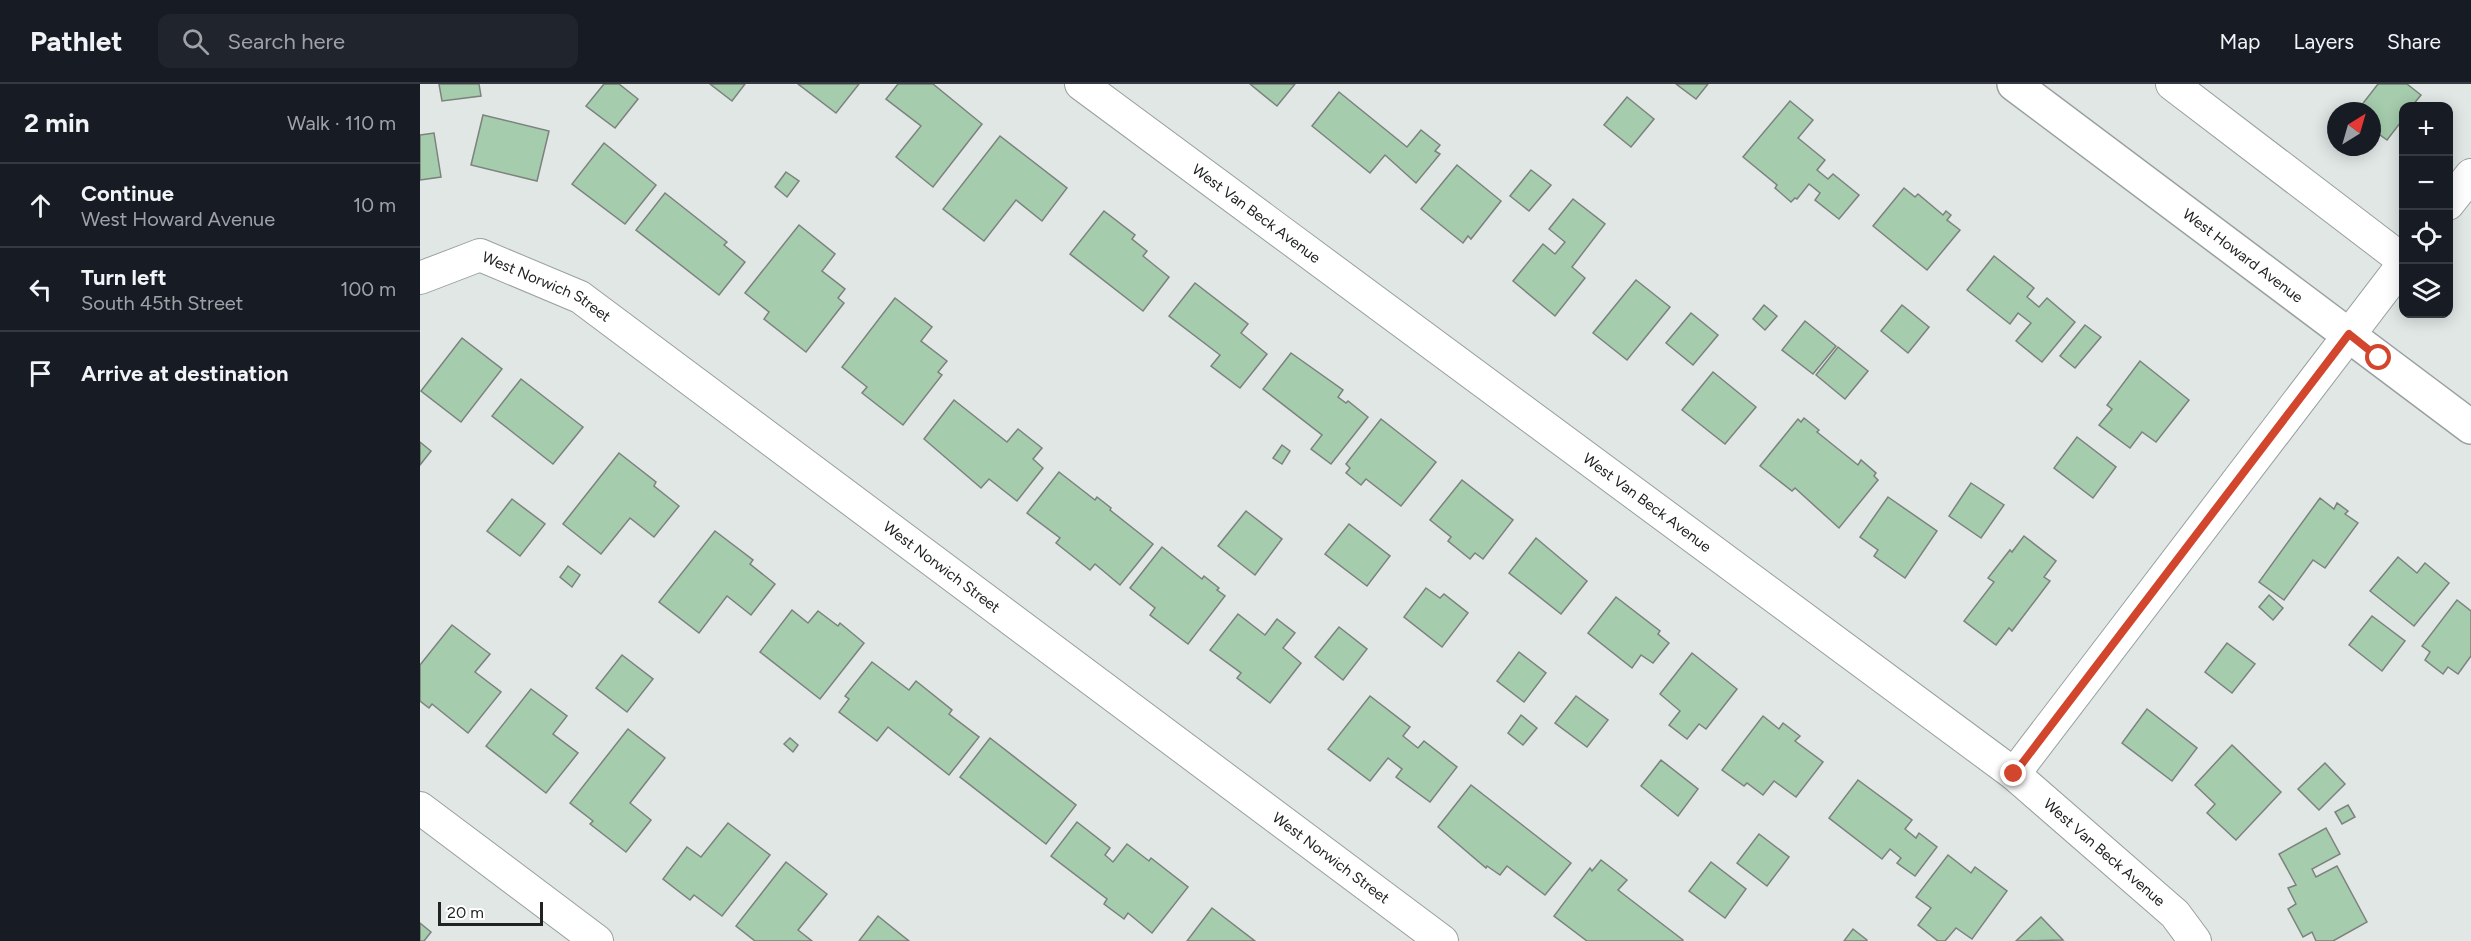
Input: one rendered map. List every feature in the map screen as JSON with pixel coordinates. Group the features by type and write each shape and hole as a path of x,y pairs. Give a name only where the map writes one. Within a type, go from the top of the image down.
{"street":[{"name":"West Van Beck Avenue","path":"1081,84 2014,774 2175,914 2194,941"},
{"name":"West Howard Avenue","path":"2014,84 2471,428"},
{"path":"2172,84 2399,259"},
{"path":"2453,198 2471,175"},
{"name":"West Norwich Street","path":"420,278 480,255 580,297 1442,941"},
{"path":"2014,774 2402,264"},
{"path":"420,808 597,941"}],"building":[{"path":"439,84 479,84 481,96 442,101"},
{"path":"604,84 619,84 638,99 615,128 586,106"},
{"path":"710,84 745,84 732,101"},
{"path":"798,84 859,84 836,113"},
{"path":"898,84 933,84 982,124 933,187 896,157 921,126 886,99"},
{"path":"1250,84 1295,84 1277,106"},
{"path":"1676,84 1708,84 1696,99"},
{"path":"2378,84 2407,84 2421,95 2415,102 2399,102 2399,124 2387,140 2381,136 2381,102 2364,102"},
{"path":"1339,92 1407,147 1421,130 1440,145 1435,151 1440,154 1416,183 1385,155 1370,173 1312,126"},
{"path":"1627,97 1654,119 1631,147 1604,125"},
{"path":"1790,101 1813,120 1798,138 1825,160 1817,170 1828,179 1833,174 1859,195 1839,219 1815,200 1820,193 1809,184 1797,199 1791,202 1775,188 1777,185 1743,157"},
{"path":"483,115 549,131 537,181 471,165"},
{"path":"434,133 441,177 420,180 420,135"},
{"path":"1000,136 1067,188 1042,221 1016,200 984,241 943,209"},
{"path":"604,143 656,185 625,224 572,184"},
{"path":"1457,165 1501,201 1471,239 1468,236 1463,243 1421,209"},
{"path":"1531,170 1551,185 1529,211 1510,196"},
{"path":"786,172 799,181 787,197 775,187"},
{"path":"1904,188 1915,197 1918,194 1943,215 1946,211 1951,215 1947,220 1960,230 1927,270 1873,226"},
{"path":"665,193 727,242 724,245 745,262 719,295 636,230"},
{"path":"1573,199 1605,224 1572,267 1585,278 1555,316 1513,281 1543,244 1555,254 1565,242 1549,229"},
{"path":"1104,211 1135,235 1132,239 1147,251 1143,256 1169,277 1143,311 1070,254"},
{"path":"799,225 835,254 822,271 845,289 838,298 844,303 806,352 764,319 769,312 745,293"},
{"path":"1994,256 2034,288 2027,297 2039,307 2047,298 2075,322 2042,362 2016,341 2031,323 2018,313 2010,324 1967,290"},
{"path":"1636,280 1670,307 1627,360 1593,333"},
{"path":"1195,283 1248,324 1241,333 1267,354 1240,388 1211,366 1220,355 1169,316"},
{"path":"895,298 932,327 921,341 947,361 938,372 942,375 903,425 862,393 867,387 842,367"},
{"path":"1764,305 1777,316 1765,330 1753,319"},
{"path":"1902,305 1929,327 1908,353 1881,331"},
{"path":"1691,313 1718,335 1693,365 1666,343"},
{"path":"1805,321 1836,346 1813,374 1782,350"},
{"path":"2085,325 2101,337 2075,368 2060,356"},
{"path":"462,338 502,369 461,422 421,391"},
{"path":"1838,347 1868,371 1845,399 1816,375"},
{"path":"1291,353 1343,390 1338,397 1346,403 1348,401 1368,417 1331,464 1311,449 1322,435 1263,389"},
{"path":"2140,361 2189,400 2156,442 2142,432 2130,448 2099,425 2112,409 2107,405"},
{"path":"1713,372 1756,407 1725,444 1682,410"},
{"path":"521,379 583,427 553,464 492,416"},
{"path":"954,400 1007,442 1018,429 1042,448 1033,459 1043,468 1017,501 989,479 981,488 924,439"},
{"path":"1804,418 1819,430 1817,432 1858,465 1861,460 1876,473 1874,476 1878,480 1839,528 1795,488 1792,491 1760,466 1798,419 1801,422"},
{"path":"1381,419 1436,462 1401,506 1366,479 1361,485 1346,473 1350,468 1346,464"},
{"path":"2077,437 2116,467 2093,498 2054,468"},
{"path":"420,442 431,451 420,465"},
{"path":"1282,445 1290,451 1282,464 1273,458"},
{"path":"619,453 656,482 654,486 679,506 654,537 630,518 601,554 563,524"},
{"path":"1059,472 1095,500 1097,497 1153,544 1120,585 1095,564 1090,570 1056,543 1060,538 1027,513"},
{"path":"1462,480 1513,520 1483,559 1475,553 1470,559 1448,541 1451,537 1430,520"},
{"path":"1971,483 2004,505 1981,538 1949,516"},
{"path":"1888,497 1937,531 1905,578 1874,556 1878,550 1860,537"},
{"path":"2320,498 2334,509 2337,503 2348,511 2345,514 2358,523 2325,568 2313,560 2284,600 2259,582"},
{"path":"512,499 545,524 520,556 487,531"},
{"path":"1246,511 1282,539 1255,575 1218,546"},
{"path":"1349,524 1390,556 1367,586 1325,554"},
{"path":"715,531 753,560 750,564 775,584 751,615 727,596 699,633 659,602"},
{"path":"2024,536 2056,561 2044,577 2050,581 2012,631 2009,628 1996,645 1964,621 1994,582 1988,578"},
{"path":"1536,538 1587,581 1561,614 1509,573"},
{"path":"1162,547 1202,579 1204,576 1225,596 1188,644 1150,615 1155,608 1130,588"},
{"path":"2398,557 2417,573 2425,563 2449,583 2414,626 2370,591"},
{"path":"568,566 580,575 572,587 560,577"},
{"path":"1426,588 1440,598 1444,594 1468,613 1442,647 1404,617"},
{"path":"2269,595 2283,608 2273,620 2259,607"},
{"path":"1616,597 1660,631 1658,634 1669,643 1653,663 1641,655 1632,668 1588,633"},
{"path":"2457,600 2471,611 2471,656 2458,674 2448,667 2443,674 2425,660 2430,652 2422,646"},
{"path":"792,610 808,623 818,611 838,626 840,623 864,643 820,699 760,652"},
{"path":"1238,614 1265,635 1277,619 1295,633 1283,648 1301,663 1270,703 1237,678 1241,673 1210,650"},
{"path":"2372,616 2405,641 2382,671 2349,645"},
{"path":"452,625 490,654 475,672 501,692 468,733 432,704 429,708 420,701 420,665"},
{"path":"1339,627 1367,649 1343,680 1315,657"},
{"path":"2227,643 2255,664 2232,693 2205,672"},
{"path":"1519,652 1546,673 1524,702 1497,681"},
{"path":"1692,653 1737,689 1706,729 1699,724 1687,739 1669,725 1680,711 1660,694"},
{"path":"622,655 653,679 627,712 596,688"},
{"path":"872,662 909,690 916,681 952,710 949,714 979,737 949,775 888,727 877,741 839,712 849,699 845,696"},
{"path":"531,689 567,716 553,734 578,753 546,793 486,746"},
{"path":"1370,696 1410,727 1403,736 1418,748 1424,741 1457,767 1430,802 1396,777 1402,769 1388,758 1370,781 1328,749"},
{"path":"1576,696 1608,720 1587,747 1555,723"},
{"path":"2147,709 2197,748 2172,781 2122,743"},
{"path":"1521,715 1537,728 1523,745 1508,733"},
{"path":"1763,716 1779,729 1783,723 1800,736 1795,741 1823,762 1796,797 1774,781 1763,795 1747,783 1744,786 1722,770"},
{"path":"628,729 665,758 630,803 651,820 626,852 590,824 593,821 570,803"},
{"path":"790,738 798,745 793,752 784,744"},
{"path":"990,738 1076,805 1046,844 960,777"},
{"path":"2232,745 2281,792 2236,840 2207,813 2215,804 2195,785"},
{"path":"1661,760 1698,789 1678,816 1641,786"},
{"path":"2325,763 2345,784 2319,810 2298,789"},
{"path":"1858,780 1912,820 1905,829 1916,838 1919,833 1937,847 1915,876 1897,863 1901,858 1890,849 1882,859 1829,818"},
{"path":"1471,785 1571,863 1545,895 1507,866 1500,875 1487,866 1486,868 1438,827"},
{"path":"2348,805 2355,817 2342,824 2335,812"},
{"path":"1077,822 1110,848 1105,855 1113,862 1127,844 1149,861 1151,858 1188,887 1152,933 1128,913 1124,919 1104,904 1107,899 1051,856"},
{"path":"728,823 770,855 722,916 694,895 690,900 663,879 687,847 701,857"},
{"path":"2326,828 2340,854 2312,869 2316,877 2337,866 2367,922 2333,941 2316,941 2312,932 2303,937 2288,909 2296,904 2288,888 2296,885 2279,854"},
{"path":"1759,834 1789,857 1767,886 1737,863"},
{"path":"1948,855 1971,873 1975,867 2007,891 1972,939 1956,928 1945,941 1938,941 1918,925 1931,908 1916,897"},
{"path":"1601,860 1627,880 1618,890 1683,940 1587,941 1554,916 1590,868 1592,871"},
{"path":"786,862 827,894 798,930 812,941 755,941 736,926"},
{"path":"1711,862 1746,889 1725,918 1689,891"},
{"path":"1212,908 1255,941 1187,941"},
{"path":"878,916 909,941 859,941"},
{"path":"2041,917 2063,940 2016,941"},
{"path":"420,923 431,932 424,941 420,941"},
{"path":"1853,929 1867,940 1844,941"}],"route":[{"path":"2014,774 2349,334 2379,358"}]}
